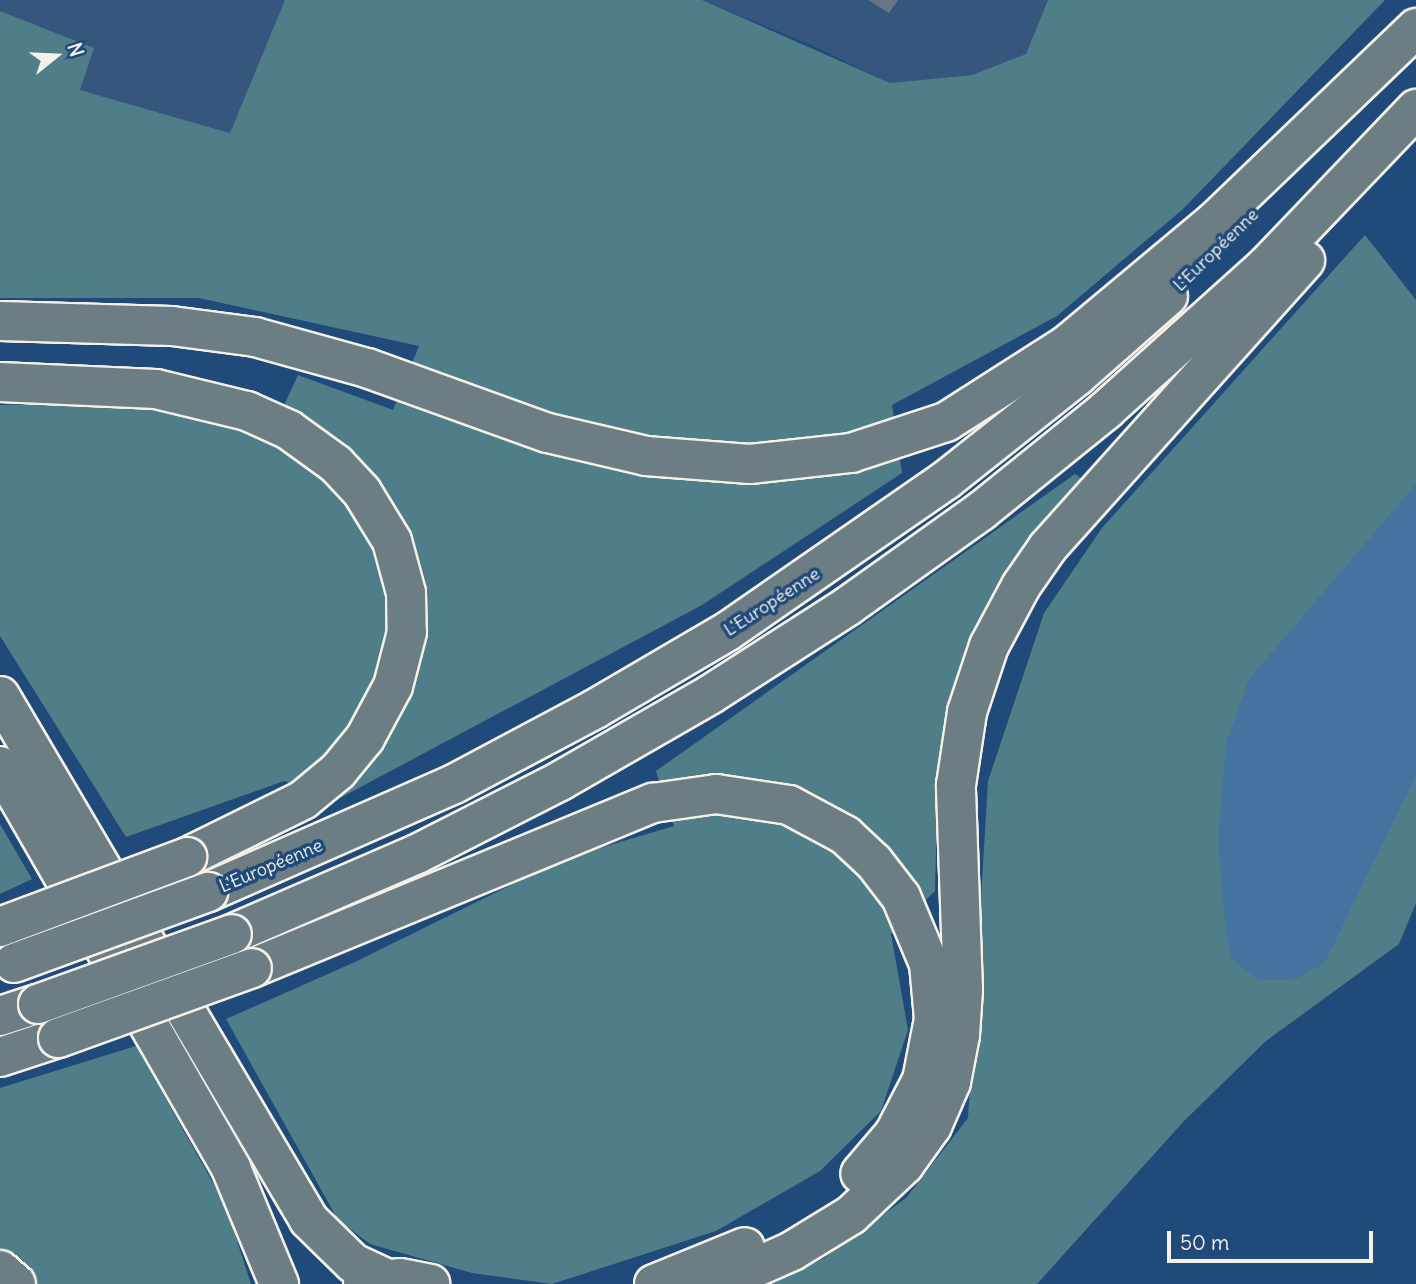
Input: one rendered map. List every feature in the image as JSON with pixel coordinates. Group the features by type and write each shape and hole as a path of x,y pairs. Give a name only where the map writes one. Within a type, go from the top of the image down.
{"main road":[{"path":"0,321 172,326 254,337 367,368 575,441 658,458 750,464 851,453 955,418 1068,344 1215,221 1416,28"},
{"name":"L'Européenne","path":"7,965 208,892 407,806 537,741 728,631 861,543 1036,410 1187,278 1308,159 1416,41"},
{"path":"0,1016 232,934 417,854 560,781 711,694 848,606 981,511 1106,410 1267,265 1416,109"},
{"path":"718,1284 814,1240 850,1215 904,1165 943,1105 957,1057 962,1013 958,762 980,668 1020,586 1087,500 1416,136"},
{"path":"0,382 144,387 247,411 289,430 336,464 362,492 392,541 406,593 407,632 393,686 365,738 338,771 303,800 187,856 0,927"},
{"path":"0,696 303,1210 336,1251 373,1281 430,1284"},
{"path":"0,766 231,1168 254,1213 279,1284"},
{"path":"0,1057 252,968 653,803 695,795 755,796 789,805 845,835 874,862 901,897 929,964 934,1019 915,1098 882,1150 832,1198 748,1246 654,1284"},
{"path":"0,1270 16,1284"}],"shaded area":[{"path":"0,0 285,0 231,133 80,90 94,48 0,11"},
{"path":"702,0 1048,0 1026,54 972,75 890,83 811,45"},
{"path":"1416,484 1416,775 1324,964 1293,980 1259,980 1232,959 1226,933 1218,840 1226,743 1249,679"}],"green space":[{"path":"285,0 702,0 890,83 972,75 1026,54 1048,0 1385,0 1183,209 1057,316 892,405 902,473 702,605 340,798 284,781 126,837 0,636 0,405 147,401 236,423 269,438 298,375 393,410 419,346 199,298 0,298 0,11 94,48 80,90 230,133"},
{"path":"1365,235 1416,300 1416,903 1399,944 1266,1041 1184,1121 1037,1284 772,1284 824,1258 906,1198 968,1118 988,781 1044,613 1102,528"},
{"path":"1075,474 1084,480 955,702 937,808 935,891 891,934 908,1030 881,1111 820,1171 716,1231 552,1284 472,1273 370,1244 338,1220 226,1019 355,962 566,858 674,826 656,771"},
{"path":"0,824 32,879 0,894"},
{"path":"136,1046 225,1204 251,1284 0,1284 0,1088"}],"building":[{"path":"868,0 898,0 889,13"}]}
